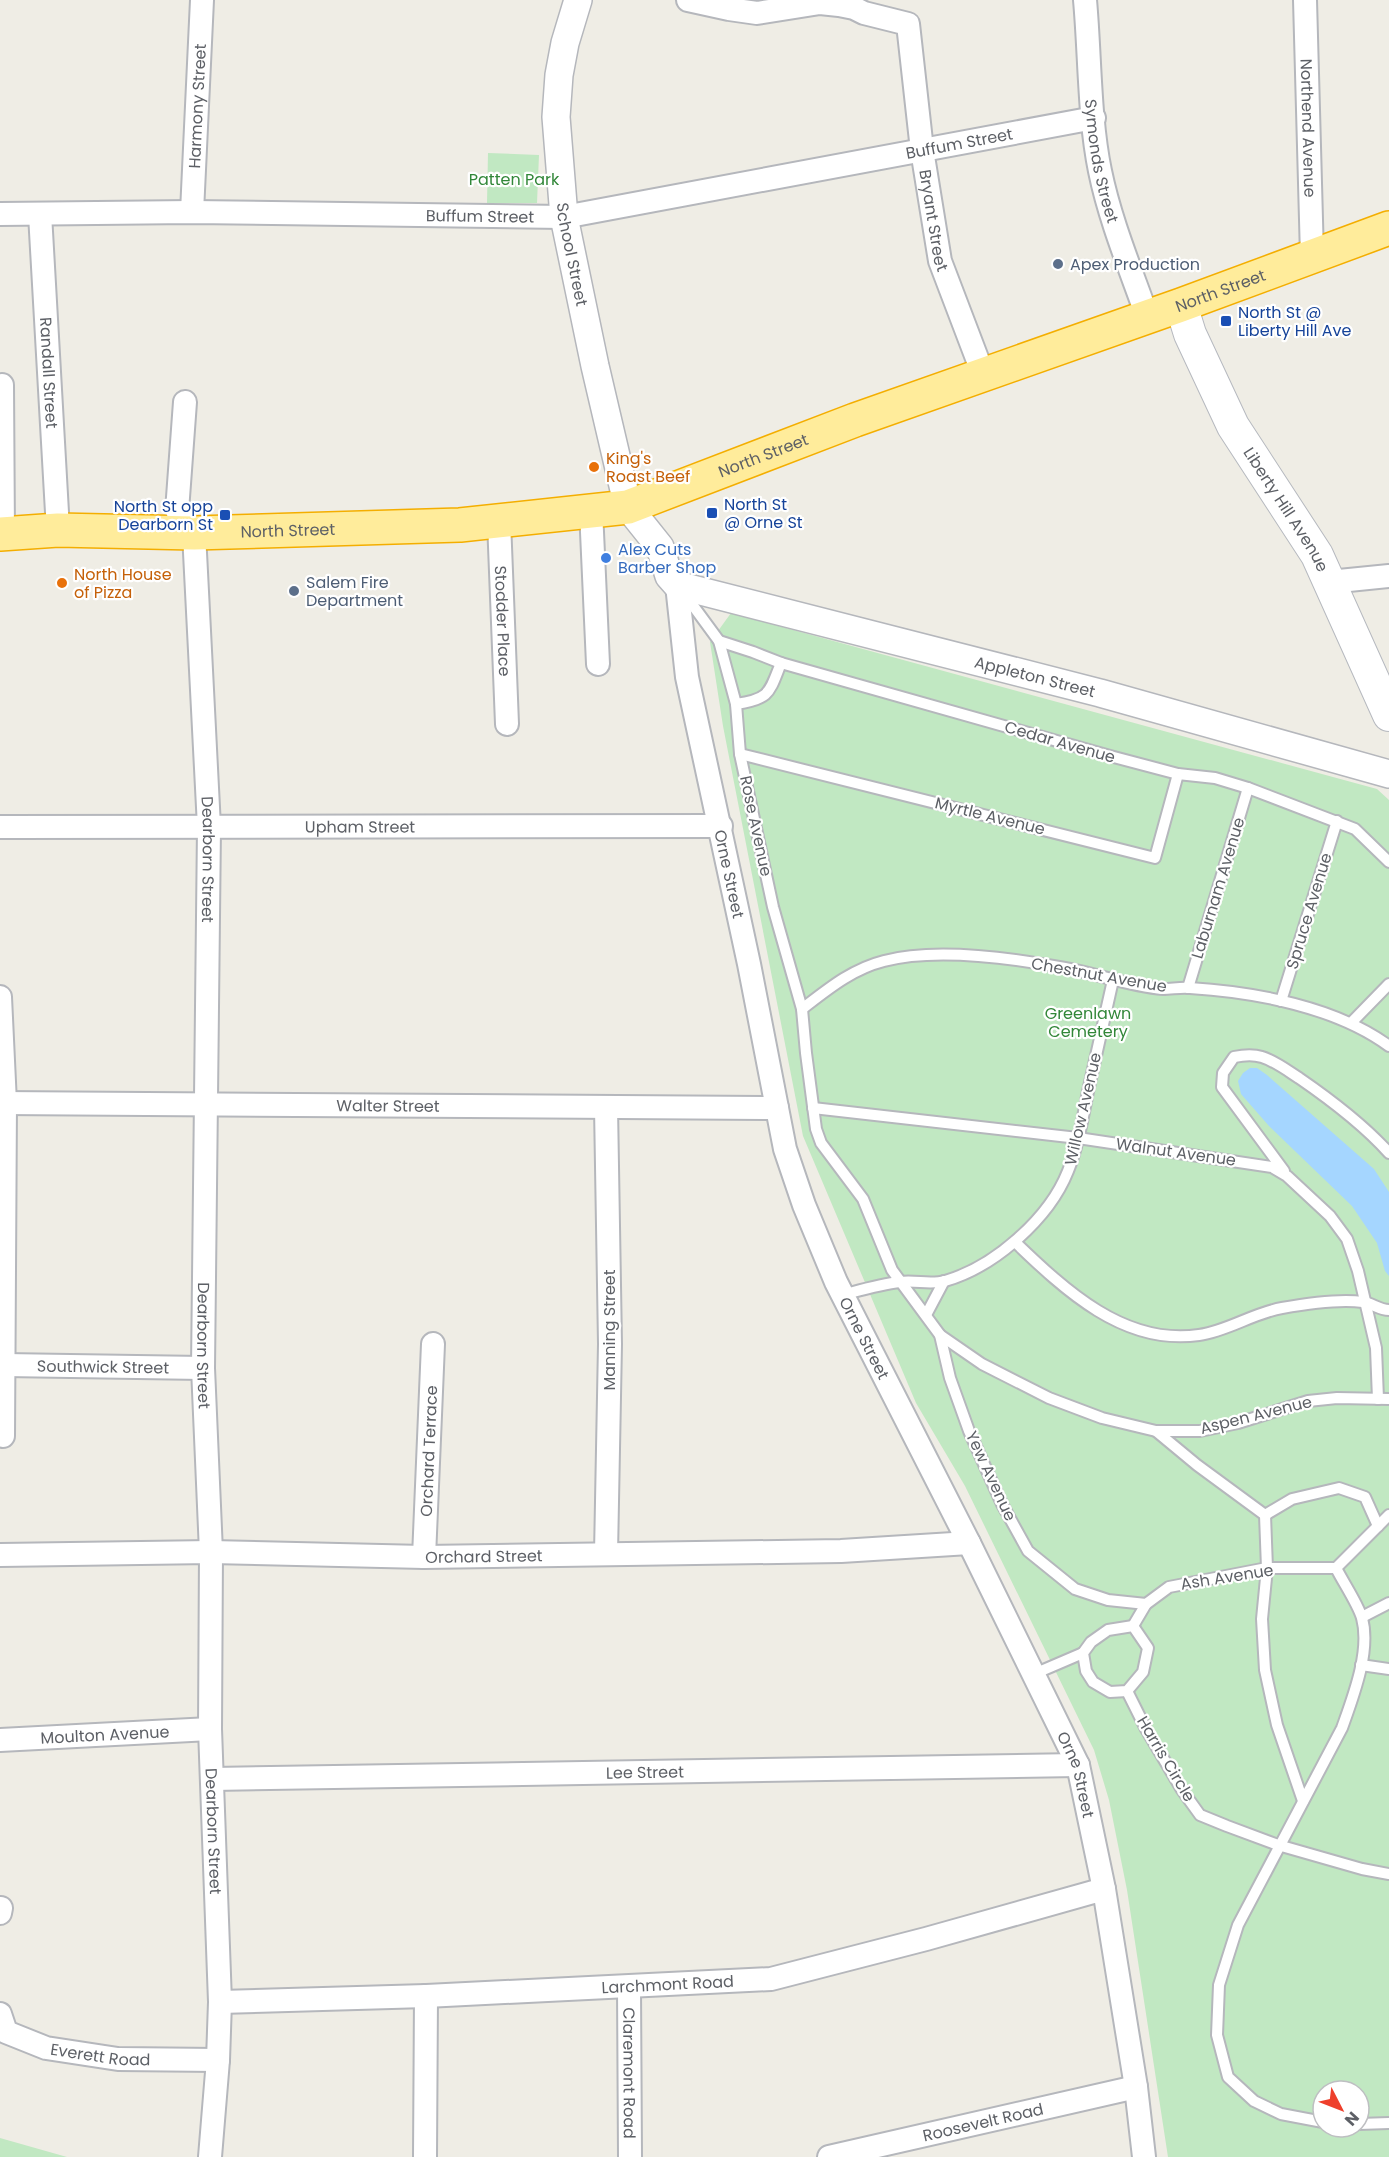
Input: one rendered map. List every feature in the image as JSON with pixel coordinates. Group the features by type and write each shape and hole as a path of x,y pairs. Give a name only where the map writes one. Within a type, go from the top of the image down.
{"highway":[{"name":"North Street","path":"1,534 58,530 194,533 460,525 628,507 855,420 1181,305 1389,228"}],"main road":[{"name":"Liberty Hill Avenue","path":"1181,305 1190,334 1233,426 1317,555 1389,715"}],"street":[{"name":"Harmony Street","path":"192,212 202,0"},
{"name":"School Street","path":"578,0 565,43 559,75 556,117 564,217 595,366 628,507"},
{"name":"Bryant Street","path":"688,0 757,13 820,3 839,4 908,24 922,150 940,261 983,374"},
{"name":"Symonds Street","path":"1085,0 1100,171 1146,316"},
{"name":"Northend Avenue","path":"1305,0 1312,256"},
{"name":"Buffum Street","path":"0,214 192,212 564,217 1094,118"},
{"name":"Randall Street","path":"40,214 58,530"},
{"path":"1,534 2,385"},
{"path":"185,402 177,511 194,533"},
{"name":"Orne Street","path":"628,507 660,547 669,576 677,585 687,677 721,826 785,1149 804,1205 842,1294 969,1543 1078,1765 1104,1889 1136,2087 1144,2157"},
{"path":"591,510 598,664"},
{"name":"Stodder Place","path":"499,521 507,724"},
{"name":"Dearborn Street","path":"194,533 209,827 203,1368 211,1552 210,1729 220,2002 218,2061 210,2157"},
{"path":"1329,582 1389,576"},
{"name":"Appleton Street","path":"677,585 1100,693 1389,774"},
{"name":"Upham Street","path":"0,827 721,826"},
{"path":"0,997 3,1436"},
{"name":"Walter Street","path":"2,1103 777,1108"},
{"name":"Manning Street","path":"606,1107 610,1344 606,1554"},
{"name":"Orchard Terrace","path":"424,1557 433,1344"},
{"name":"Southwick Street","path":"4,1365 203,1368"},
{"name":"Orchard Street","path":"0,1555 211,1552 424,1557 841,1551 969,1543"},
{"name":"Moulton Avenue","path":"0,1740 210,1729"},
{"name":"Lee Street","path":"213,1779 1078,1765"},
{"name":"Larchmont Road","path":"220,2002 426,1996 771,1979 926,1939 1104,1889"},
{"path":"0,1913 1,1908"},
{"name":"Claremont Road","path":"629,1987 630,2157"},
{"path":"425,2157 426,1996"},
{"name":"Everett Road","path":"0,2014 6,2032 46,2048 118,2059 218,2061"},
{"name":"Roosevelt Road","path":"829,2157 1136,2087"}],"lane":[{"path":"677,585 719,641"},
{"name":"Cedar Avenue","path":"719,641 781,663 1099,753 1178,774 1215,778 1248,788 1355,829 1389,861"},
{"name":"Rose Avenue","path":"719,641 736,704 740,754 773,907 802,1009 813,1108"},
{"path":"736,704 757,701 771,690 781,663"},
{"name":"Myrtle Avenue","path":"740,754 1155,858 1178,774"},
{"name":"Laburnam Avenue","path":"1188,988 1248,788"},
{"name":"Spruce Avenue","path":"1281,1001 1337,821"},
{"name":"Chestnut Avenue","path":"802,1009 849,974 884,961 911,957 962,955 1066,968 1163,989 1188,988 1251,994 1351,1023 1389,1046"},
{"name":"Willow Avenue","path":"842,1294 902,1281 927,1284 944,1281 966,1274 989,1262 1016,1242 1055,1195 1068,1173 1113,980"},
{"path":"1351,1023 1389,984"},
{"path":"1287,1176 1222,1087 1224,1073 1234,1057 1251,1055 1264,1057 1288,1071 1342,1110 1374,1136 1389,1153"},
{"name":"Walnut Avenue","path":"813,1108 1078,1138 1272,1167 1287,1176 1330,1216 1347,1239 1376,1348 1383,1399"},
{"name":"Yew Avenue","path":"813,1108 821,1143 863,1199 877,1228 889,1263 940,1335 950,1378 969,1431 1002,1504 1028,1551 1075,1589 1108,1600 1146,1604"},
{"path":"1016,1242 1058,1284 1110,1318 1140,1331 1171,1336 1200,1335 1280,1309 1312,1304 1365,1302 1383,1310 1389,1310"},
{"path":"926,1315 944,1281"},
{"name":"Aspen Avenue","path":"940,1335 982,1364 1049,1398 1102,1418 1156,1431 1200,1431 1238,1423 1308,1401 1337,1398 1383,1399"},
{"path":"1156,1431 1197,1465 1265,1515"},
{"path":"1265,1515 1292,1499 1339,1488 1365,1497 1377,1526"},
{"path":"1265,1515 1267,1568 1262,1619 1265,1670 1277,1725 1303,1801"},
{"path":"1311,2120 1281,2114 1254,2101 1228,2077 1217,2035 1220,1984 1238,1925 1278,1845 1342,1728 1352,1700 1361,1665 1364,1639 1362,1617 1336,1568 1389,1515"},
{"name":"Ash Avenue","path":"1133,1626 1146,1604 1169,1587 1267,1568 1336,1568"},
{"path":"1362,1617 1389,1603"},
{"path":"1034,1674 1083,1653 1090,1642 1108,1630 1133,1626 1148,1648 1143,1672 1127,1691 1110,1692 1093,1682 1086,1671 1083,1653"},
{"path":"1361,1665 1389,1669"},
{"name":"Harris Circle","path":"1127,1691 1146,1729 1182,1790 1200,1815 1278,1845 1362,1869 1389,1874"},
{"path":"1371,2124 1389,2123"}],"green space":[{"name":"Patten Park","path":"488,153 539,155 537,203 487,203"},
{"name":"Greenlawn Cemetery","path":"731,613 1377,789 1389,800 1389,2157 1168,2157 1127,1890 1109,1800 1094,1750 965,1486 916,1403 803,1136 723,726 710,642"},
{"path":"0,2138 67,2157 0,2157"}],"water":[{"path":"1250,1068 1257,1068 1267,1075 1374,1169 1389,1192 1389,1276 1385,1271 1377,1243 1352,1206 1269,1126 1241,1094 1238,1081"}],"place":[{"name":"Apex Production","path":"1058,264"},
{"name":"North St @ Liberty Hill Ave","path":"1226,321"},
{"name":"King's Roast Beef","path":"594,467"},
{"name":"North St @ Orne St","path":"712,513"},
{"name":"North St opp Dearborn St","path":"225,515"},
{"name":"Alex Cuts Barber Shop","path":"606,558"},
{"name":"North House of Pizza","path":"62,583"},
{"name":"Salem Fire Department","path":"294,591"}]}
